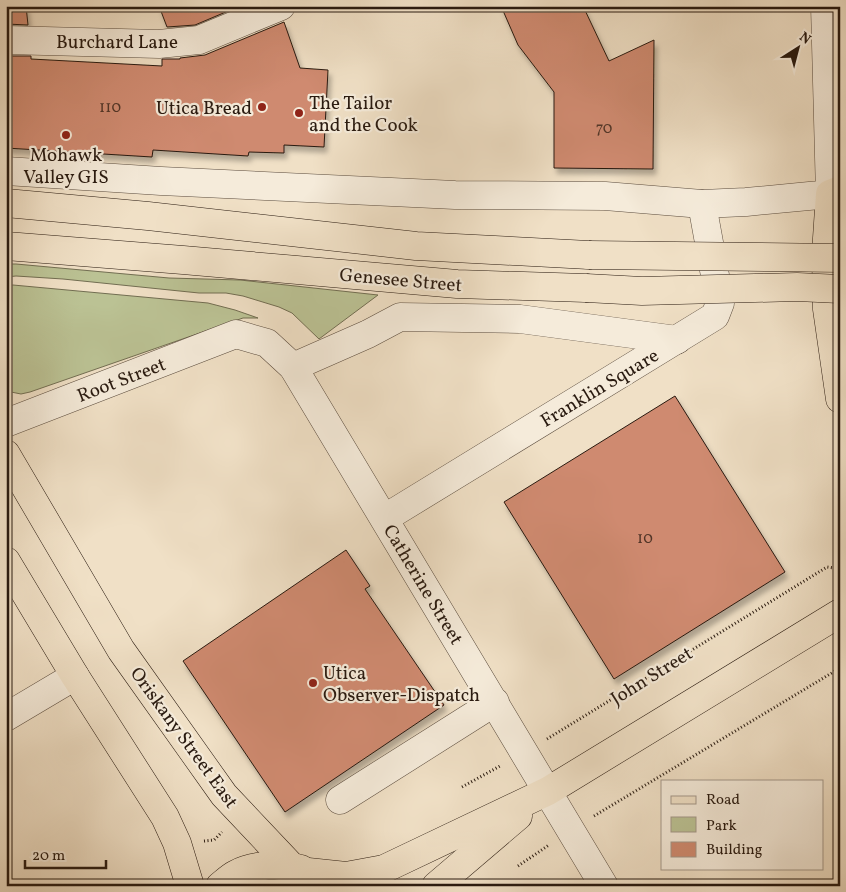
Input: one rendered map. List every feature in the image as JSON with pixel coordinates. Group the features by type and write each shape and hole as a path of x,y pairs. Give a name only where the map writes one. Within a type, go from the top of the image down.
{"main road":[{"path":"835,192 826,253 833,299 840,399"},
{"name":"Genesee Street","path":"6,203 148,216 416,246 589,256 840,258"},
{"name":"Genesee Street","path":"6,246 457,284 642,291 797,288 833,299"},
{"name":"Oriskany Street East","path":"6,454 121,650 224,795 310,875"},
{"path":"6,561 75,676 165,817 177,844 190,886"},
{"path":"220,886 236,874 263,866 310,875 346,876 384,869 548,791 840,613"},
{"path":"436,886 548,791"}],"street":[{"name":"Burchard Lane","path":"6,40 159,44 199,40 281,6"},
{"path":"6,172 455,195 605,196 702,204 746,202 835,192 825,6"},
{"name":"Franklin Square","path":"385,518 715,316 720,303 702,204"},
{"path":"293,367 368,334 400,317 520,319 677,340"},
{"name":"Catherine Street","path":"236,334 267,343 293,367 604,886"},
{"name":"Root Street","path":"6,424 236,334"},
{"path":"6,717 75,676"},
{"path":"340,800 495,702"}],"path":[{"name":"John Street","path":"462,787 525,752 827,567 840,570"},
{"path":"518,866 571,830 840,668"},
{"path":"201,841 214,840 226,827"}],"green space":[{"path":"6,264 169,278 240,280 378,295 319,339 292,313 243,296 63,279 6,277"},
{"path":"13,285 208,303 258,318 243,318 21,394 11,392 6,384 6,286"}],"building":[{"path":"6,6 26,6 28,25 6,24"},
{"path":"159,6 240,6 195,25 167,27"},
{"path":"501,6 583,6 609,61 654,40 653,169 554,168 554,92 518,45"},
{"path":"284,22 300,68 328,70 324,147 284,145 284,153 249,152 248,156 153,150 152,157 6,148 6,56 31,56 31,59 162,66 162,59 180,59 205,55"},
{"path":"675,396 785,572 614,679 504,502"},
{"name":"Utica Observer-Dispatch","path":"346,550 370,586 365,589 444,705 285,812 183,661"}],"place":[{"name":"Utica Bread","path":"262,107"},
{"name":"The Tailor and the Cook","path":"299,113"},
{"name":"Mohawk Valley GIS","path":"66,135"},
{"name":"Utica Observer-Dispatch","path":"313,683"}]}
